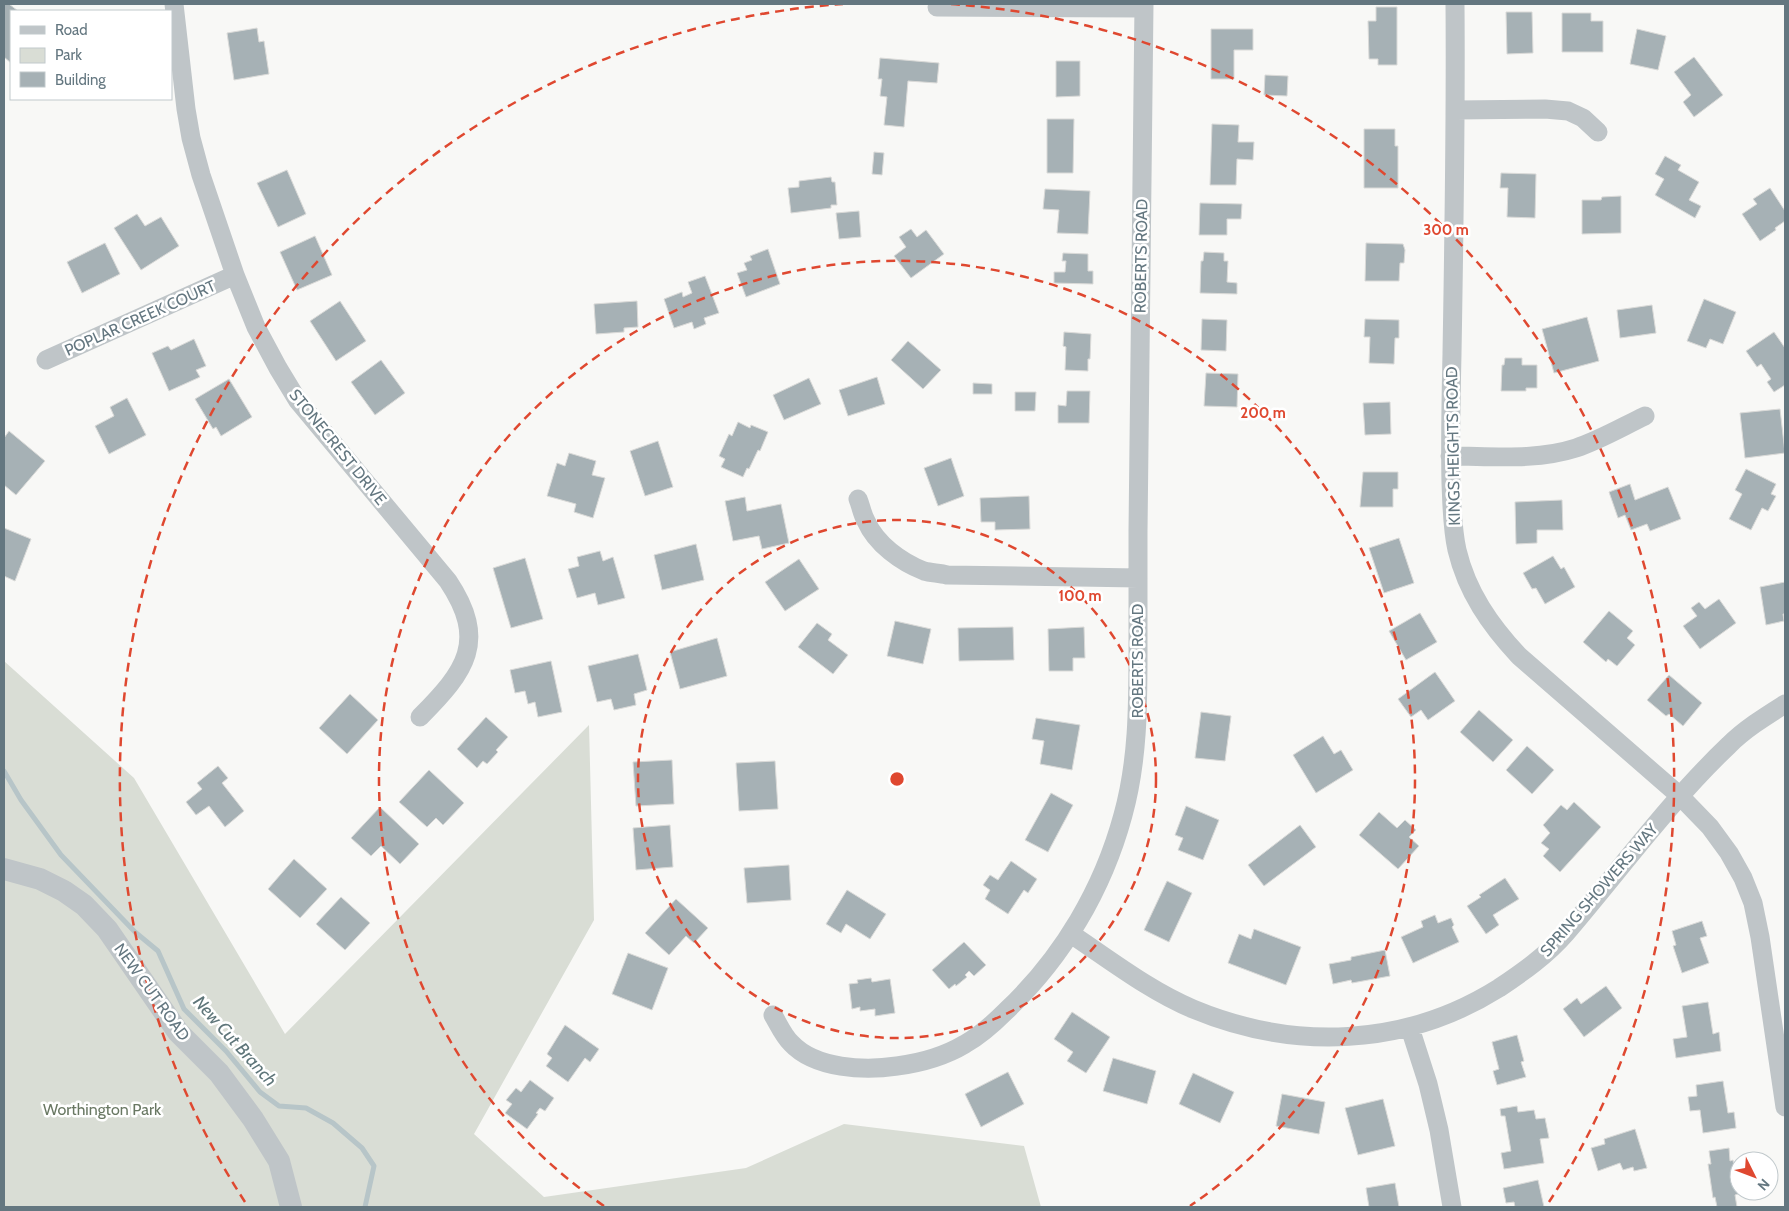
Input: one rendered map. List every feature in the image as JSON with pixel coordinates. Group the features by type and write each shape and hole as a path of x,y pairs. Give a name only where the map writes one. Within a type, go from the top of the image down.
{"street":[{"name":"STONECREST DRIVE","path":"174,4 191,138 235,276 256,327 298,401 448,581 459,598 467,619 469,641 458,676 446,692 420,717"},
{"name":"KINGS HEIGHTS ROAD","path":"1455,4 1456,110 1450,456 1452,513 1457,550 1466,580 1479,606 1497,632 1519,656 1680,796 1710,827 1729,852 1743,878 1753,904 1760,937 1785,1106"},
{"path":"937,7 1144,6"},
{"name":"ROBERTS ROAD","path":"773,1016 784,1034 803,1053 825,1062 851,1068 875,1069 910,1065 944,1054 966,1043 990,1026 1045,969 1071,934 1094,894 1112,850 1124,812 1133,771 1138,715 1144,6"},
{"path":"1456,110 1545,108 1568,111 1583,118 1598,132"},
{"name":"POPLAR CREEK COURT","path":"46,360 235,276"},
{"path":"1450,456 1526,457 1551,454 1575,449 1645,416"},
{"path":"858,499 865,521 884,546 903,560 925,571 948,574 1138,578"},
{"name":"SPRING SHOWERS WAY","path":"1071,934 1158,991 1192,1009 1228,1022 1267,1032 1336,1037 1371,1035 1410,1028 1459,1009 1487,995 1541,957 1564,935 1680,796 1730,744 1758,721 1785,704"},
{"name":"NEW CUT ROAD","path":"4,869 40,879 64,891 84,905 107,929 178,1032 219,1073 253,1119 279,1161 288,1190 290,1207"},
{"path":"1410,1028 1428,1084 1439,1130 1452,1207"}],"green space":[{"name":"Worthington Park","path":"4,661 134,778 285,1034 589,725 594,920 474,1134 544,1197 746,1168 844,1124 1024,1146 1041,1207 4,1207"}],"building":[{"path":"4,4 9,4 17,10 10,10 10,62 4,57"},
{"path":"1376,7 1397,7 1397,65 1378,65 1378,59 1369,59 1368,21 1376,21"},
{"path":"1506,12 1532,12 1533,53 1507,54"},
{"path":"1562,13 1591,13 1591,21 1603,21 1603,52 1562,52"},
{"path":"257,28 259,42 264,41 269,74 234,80 227,33"},
{"path":"1211,29 1253,29 1253,50 1234,50 1234,79 1211,79"},
{"path":"1637,29 1666,36 1658,70 1630,64"},
{"path":"1694,57 1723,95 1694,117 1683,102 1691,95 1674,72"},
{"path":"880,58 939,63 937,83 908,81 904,127 884,125 887,97 880,96 882,79 878,79"},
{"path":"1056,61 1080,61 1080,96 1056,97"},
{"path":"1265,75 1288,76 1287,96 1264,95"},
{"path":"1047,119 1074,119 1073,173 1047,173"},
{"path":"1212,124 1239,125 1238,142 1254,142 1253,160 1237,159 1236,185 1210,185"},
{"path":"1364,129 1395,129 1395,146 1398,146 1398,188 1364,188"},
{"path":"874,152 884,153 882,175 872,174"},
{"path":"1665,156 1681,165 1678,170 1699,182 1689,200 1701,206 1695,218 1655,195 1664,179 1655,174"},
{"path":"287,170 306,214 278,227 257,183"},
{"path":"1501,173 1536,174 1535,218 1507,217 1508,188 1500,188"},
{"path":"831,177 832,182 835,182 837,205 831,205 831,208 791,213 788,188 799,187 799,181"},
{"path":"1770,188 1785,211 1785,221 1760,241 1742,214 1757,204 1753,199"},
{"path":"1045,189 1090,191 1088,234 1057,233 1059,210 1043,209"},
{"path":"1621,196 1621,233 1582,234 1582,200 1601,200 1602,197"},
{"path":"1200,203 1242,204 1241,219 1227,219 1227,235 1199,235"},
{"path":"859,211 861,237 839,239 836,213"},
{"path":"137,214 145,226 161,217 179,246 141,270 114,228"},
{"path":"911,229 917,237 926,230 944,254 911,278 894,256 906,247 899,237"},
{"path":"315,236 332,275 297,290 280,252"},
{"path":"105,243 120,274 82,293 67,262"},
{"path":"1366,243 1403,244 1405,250 1404,263 1400,263 1399,281 1365,281"},
{"path":"768,249 780,284 746,297 737,273 747,270 744,263 752,260 750,256"},
{"path":"1204,252 1224,253 1224,261 1228,261 1227,282 1237,283 1237,294 1200,293 1201,261 1203,261"},
{"path":"1063,253 1088,254 1088,271 1093,271 1093,284 1054,283 1054,272 1065,272 1066,261 1062,261"},
{"path":"705,276 719,313 704,318 706,324 694,329 692,322 674,328 664,299 682,292 683,297 692,293 688,282"},
{"path":"1704,299 1736,312 1723,344 1710,339 1706,348 1687,341"},
{"path":"340,301 366,341 336,361 310,321"},
{"path":"637,301 638,327 624,328 624,332 596,334 594,304"},
{"path":"1652,305 1656,333 1620,338 1617,310"},
{"path":"1587,317 1599,361 1554,373 1542,329"},
{"path":"1202,319 1227,320 1226,351 1201,350"},
{"path":"1365,319 1399,320 1399,338 1395,338 1394,364 1369,363 1370,337 1364,337"},
{"path":"1064,332 1091,334 1088,371 1065,370 1066,347 1063,346"},
{"path":"1774,332 1785,348 1785,385 1774,392 1767,382 1771,379 1761,364 1757,367 1746,351"},
{"path":"194,339 206,366 196,370 200,377 169,391 152,353 168,346 171,350"},
{"path":"908,341 941,370 923,389 891,360"},
{"path":"1505,358 1522,358 1522,365 1537,365 1537,388 1526,388 1526,391 1501,391 1502,365 1504,365"},
{"path":"381,360 405,393 375,415 351,382"},
{"path":"1206,373 1238,374 1237,407 1204,406"},
{"path":"877,377 885,404 848,416 839,390"},
{"path":"809,378 821,404 784,420 773,395"},
{"path":"229,379 252,417 221,436 216,427 213,429 195,399"},
{"path":"973,383 992,384 992,394 973,394"},
{"path":"1067,391 1090,391 1089,423 1058,423 1058,405 1066,406"},
{"path":"1015,392 1036,392 1035,411 1015,411"},
{"path":"127,398 146,435 109,454 95,426 114,416 110,407"},
{"path":"1390,402 1391,434 1365,435 1363,403"},
{"path":"1780,409 1785,453 1745,458 1740,413"},
{"path":"738,422 750,428 751,425 768,432 760,451 758,450 743,477 721,467 725,459 719,456 729,434 732,436"},
{"path":"9,431 45,461 16,495 4,485 4,438"},
{"path":"658,441 673,487 645,496 630,451"},
{"path":"569,453 596,461 592,475 605,478 593,518 574,512 576,504 547,496 557,463 565,466"},
{"path":"951,458 964,496 938,506 924,468"},
{"path":"1746,469 1776,484 1771,494 1776,496 1768,511 1762,508 1751,530 1729,519 1742,494 1735,490"},
{"path":"1363,472 1398,472 1398,489 1393,489 1393,507 1360,507"},
{"path":"1630,484 1635,500 1668,487 1681,519 1650,531 1647,524 1631,530 1625,515 1618,518 1609,492"},
{"path":"1029,496 1030,529 995,530 995,522 981,522 980,498"},
{"path":"745,497 747,511 781,504 789,543 762,549 759,536 733,541 725,501"},
{"path":"1562,500 1563,530 1537,530 1537,543 1516,544 1515,502"},
{"path":"4,528 31,539 15,581 4,576"},
{"path":"1399,538 1414,583 1384,593 1369,548"},
{"path":"696,544 704,580 662,590 654,555"},
{"path":"600,551 603,561 613,557 625,598 598,605 595,593 577,598 568,569 579,566 577,557"},
{"path":"1553,556 1561,569 1564,567 1575,587 1545,604 1536,588 1532,589 1523,573"},
{"path":"525,558 543,619 511,628 493,568"},
{"path":"799,559 819,589 785,611 765,582"},
{"path":"1785,582 1784,621 1766,625 1760,587"},
{"path":"1719,599 1736,623 1700,649 1683,626 1697,616 1691,608 1699,602 1705,609"},
{"path":"1609,611 1633,631 1627,638 1635,645 1617,666 1608,659 1606,662 1583,642"},
{"path":"1420,613 1437,642 1406,660 1389,631"},
{"path":"895,621 931,629 923,664 887,656"},
{"path":"817,623 832,634 828,640 848,655 833,674 798,647"},
{"path":"1013,627 1014,660 959,661 958,628"},
{"path":"1084,627 1085,658 1073,658 1073,671 1049,671 1048,629"},
{"path":"717,638 727,676 680,689 670,652"},
{"path":"638,654 647,690 634,694 636,705 614,710 611,699 597,702 588,666"},
{"path":"551,661 562,712 538,717 535,702 528,704 525,691 515,693 510,670"},
{"path":"1435,672 1455,701 1428,720 1421,710 1411,717 1398,699"},
{"path":"1669,675 1702,703 1683,726 1669,714 1666,716 1647,700"},
{"path":"350,694 378,720 347,754 319,728"},
{"path":"1479,710 1513,740 1493,762 1460,732"},
{"path":"1201,712 1231,716 1225,761 1195,758"},
{"path":"486,717 508,737 487,764 483,761 477,768 457,749"},
{"path":"1036,718 1080,725 1072,770 1040,764 1044,741 1032,739"},
{"path":"1323,736 1334,754 1341,750 1353,770 1316,793 1293,755"},
{"path":"1527,746 1554,770 1532,794 1506,770"},
{"path":"672,760 674,804 636,806 633,762"},
{"path":"775,761 778,809 739,811 736,763"},
{"path":"218,766 228,778 222,783 244,811 225,827 209,806 196,815 186,802 202,789 197,783"},
{"path":"429,770 464,803 443,825 436,818 427,827 399,802"},
{"path":"1051,793 1073,805 1048,852 1025,840"},
{"path":"1574,802 1601,827 1560,872 1543,856 1549,849 1541,843 1550,833 1543,825 1561,805 1567,810"},
{"path":"1186,806 1219,820 1203,860 1178,850 1183,838 1175,835"},
{"path":"380,807 419,844 400,864 381,846 371,856 351,838"},
{"path":"1379,812 1397,828 1405,820 1416,830 1409,837 1419,846 1398,869 1359,835"},
{"path":"670,825 673,867 636,870 633,828"},
{"path":"1300,825 1316,847 1264,886 1248,865"},
{"path":"294,859 327,889 300,918 268,889"},
{"path":"1011,861 1037,879 1028,893 1024,890 1008,914 985,899 990,890 983,885 990,875 998,880"},
{"path":"789,865 791,900 747,903 744,868"},
{"path":"1505,878 1519,899 1493,915 1499,925 1486,934 1467,906 1481,897 1479,895"},
{"path":"1167,881 1192,893 1169,942 1144,930"},
{"path":"847,890 886,914 870,939 846,924 841,933 826,924"},
{"path":"341,897 370,923 345,950 316,924"},
{"path":"676,899 708,928 694,943 686,936 669,955 645,933"},
{"path":"1435,915 1438,923 1451,918 1454,925 1452,927 1459,942 1413,963 1401,937 1423,927 1421,921"},
{"path":"1702,921 1707,936 1700,938 1709,963 1682,973 1673,946 1676,945 1672,931"},
{"path":"1254,929 1301,947 1286,985 1228,963 1239,934 1251,939"},
{"path":"964,942 986,965 974,976 969,971 965,975 967,977 949,989 932,970"},
{"path":"1385,950 1390,976 1352,983 1351,980 1333,984 1329,964"},
{"path":"628,953 668,968 652,1010 612,994"},
{"path":"871,978 872,982 890,979 895,1013 875,1016 875,1009 860,1011 860,1007 852,1009 849,984 858,983 857,980"},
{"path":"1606,986 1622,1008 1584,1037 1563,1009 1577,998 1581,1004"},
{"path":"1708,1002 1713,1034 1719,1032 1721,1051 1676,1058 1673,1039 1687,1037 1682,1006"},
{"path":"1072,1012 1110,1037 1086,1073 1067,1061 1073,1052 1054,1039"},
{"path":"565,1025 599,1049 590,1062 585,1058 568,1082 546,1066 552,1058 547,1054"},
{"path":"1517,1035 1524,1061 1521,1062 1526,1077 1497,1085 1493,1071 1499,1069 1492,1042"},
{"path":"1113,1058 1156,1071 1147,1104 1103,1091"},
{"path":"1008,1072 1024,1104 981,1127 965,1094"},
{"path":"1193,1073 1234,1092 1220,1123 1179,1104"},
{"path":"530,1080 554,1098 545,1111 540,1108 527,1129 505,1113 512,1104 506,1100 516,1088 521,1092"},
{"path":"1723,1081 1728,1113 1734,1112 1736,1128 1703,1133 1700,1110 1690,1111 1688,1097 1697,1096 1696,1085"},
{"path":"1282,1094 1325,1102 1319,1134 1276,1126"},
{"path":"1383,1099 1395,1146 1358,1155 1345,1108"},
{"path":"1517,1106 1518,1112 1534,1110 1536,1119 1545,1118 1549,1138 1540,1139 1544,1163 1504,1169 1501,1153 1511,1151 1505,1116 1501,1116 1500,1109"},
{"path":"1635,1129 1647,1168 1634,1171 1633,1167 1623,1170 1620,1163 1598,1171 1591,1148 1605,1144 1604,1139"},
{"path":"1729,1148 1729,1201 1736,1201 1737,1207 1717,1207 1715,1197 1713,1198 1708,1164 1711,1164 1709,1151"},
{"path":"1538,1180 1544,1207 1515,1207 1514,1202 1506,1203 1503,1188"},
{"path":"1395,1183 1399,1207 1369,1207 1366,1188"}],"waterway":[{"name":"New Cut Branch","path":"4,771 21,800 61,855 135,932 158,951 184,1009 226,1051 260,1092 279,1106 306,1108 333,1123 362,1148 374,1166 365,1207"}]}
